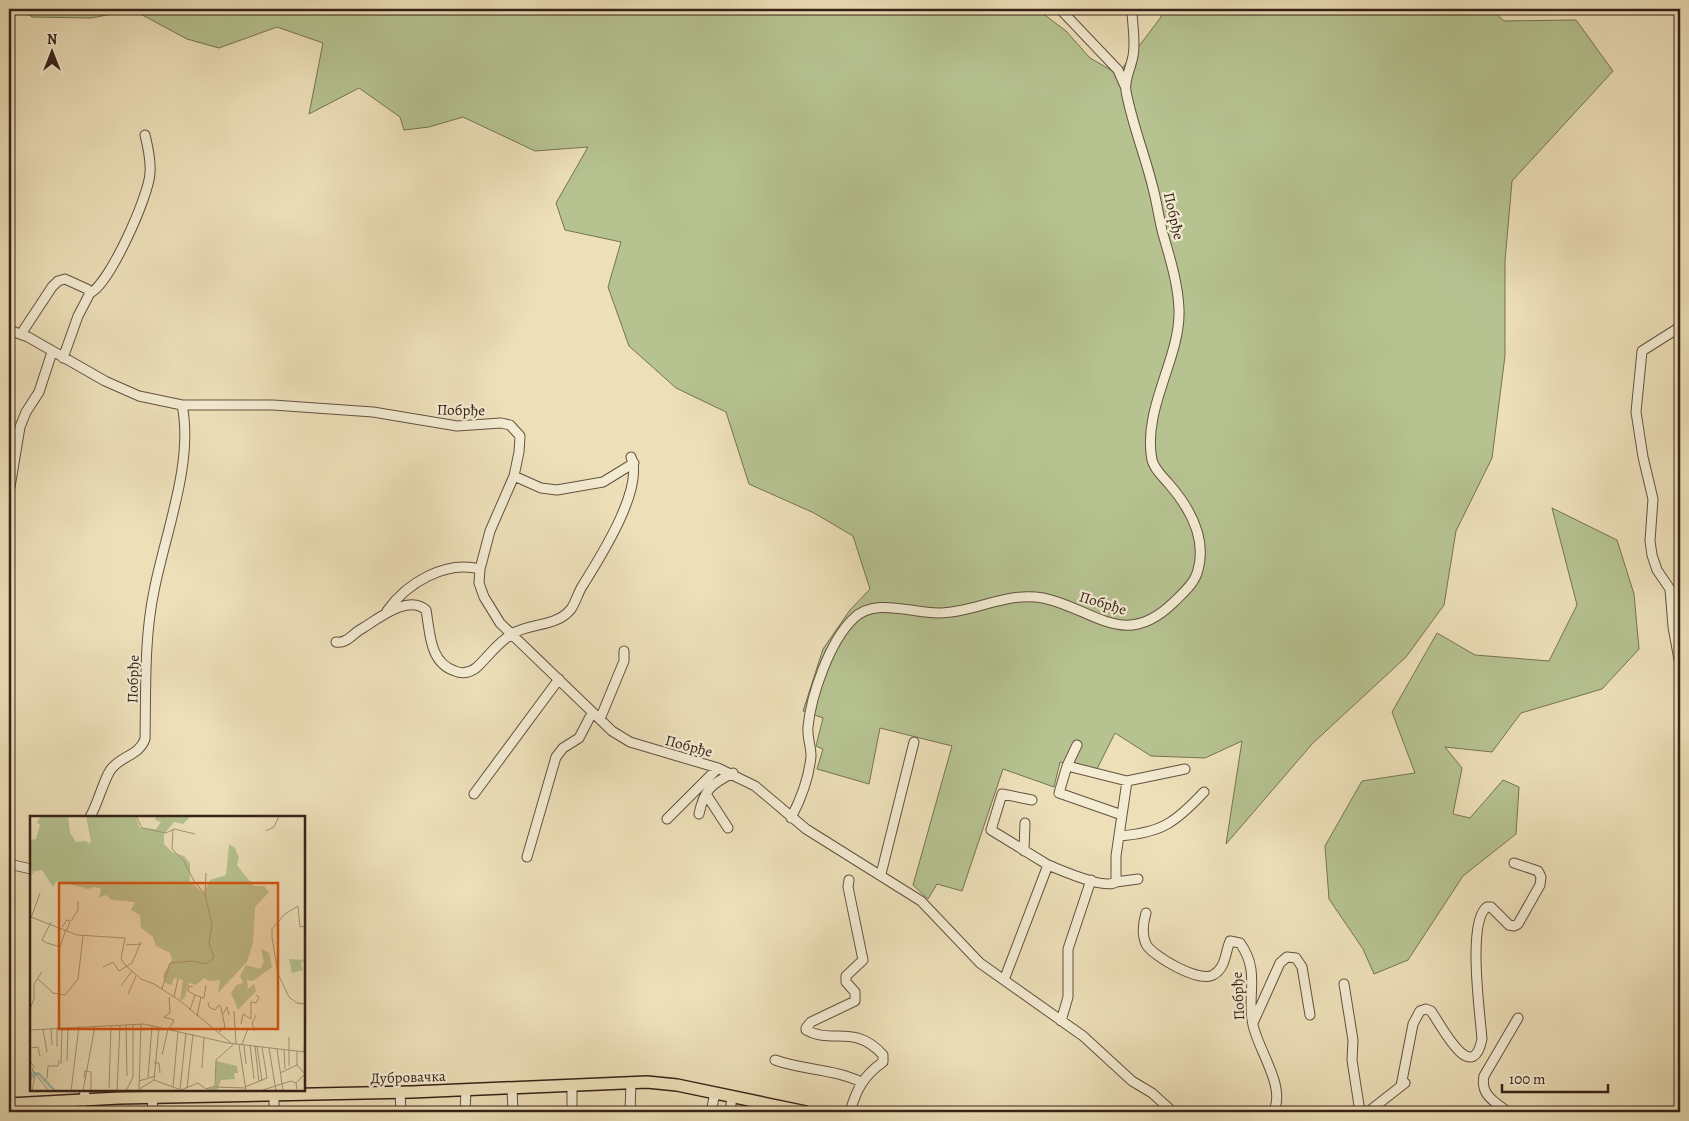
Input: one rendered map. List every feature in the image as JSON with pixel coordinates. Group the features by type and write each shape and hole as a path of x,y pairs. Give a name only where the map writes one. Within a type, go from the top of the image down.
{"main road":[{"name":"Дубровачка","path":"17,1107 67,1107 85,1095 110,1094 153,1098 466,1090 631,1082 657,1083 732,1096 772,1109 806,1112"}],"street":[{"name":"Побрђе","path":"791,818 803,795 811,758 808,730 817,690 834,646 857,615 875,606 921,612 959,611 1009,598 1025,597 1043,598 1112,623 1133,626 1161,614 1195,579 1199,567 1200,545 1191,514 1185,503 1154,467 1152,459 1155,410 1177,333 1179,312 1177,289 1153,187 1125,86 1118,70 1060,9"},
{"path":"1125,86 1133,55 1132,9"},
{"path":"63,358 78,316 90,293 100,286 128,238 142,204 150,174 145,135"},
{"path":"21,334 58,281 66,279 87,289 90,293"},
{"path":"1680,327 1642,351 1636,412 1643,457 1653,499 1650,541 1652,555 1657,570 1670,589 1673,627 1680,666"},
{"name":"Побрђе","path":"9,330 21,334 105,381 140,396 182,405 273,405 373,412 457,426 501,423 510,425 520,436 519,452 514,476 490,531 480,569 479,583 489,609 510,634 612,731 630,742 733,773 756,786 791,818 921,901 980,962 1083,1036 1132,1081 1152,1093 1173,1112"},
{"path":"9,493 20,427 26,412 39,392 52,352"},
{"name":"Побрђе","path":"91,816 100,800 110,769 136,752 145,739 145,679 153,592 187,439 182,405"},
{"path":"385,614 411,603 423,607 426,610 436,656 447,668 462,673 474,669 510,634 551,622 571,609 581,587 616,531 630,490 633,460 604,482 557,490 541,488 514,476"},
{"path":"336,642 341,643 349,639 385,614 416,583 431,573 460,567 480,569"},
{"path":"600,719 624,661 624,650"},
{"path":"474,794 559,679"},
{"path":"528,857 556,757 563,748 579,738 592,713"},
{"path":"881,874 914,742"},
{"path":"1077,745 1067,766 1059,793 1122,815"},
{"path":"1067,766 1127,781 1185,769"},
{"path":"667,818 718,768"},
{"path":"699,814 706,794 712,785 733,773"},
{"path":"1116,882 1116,856 1127,781"},
{"path":"1119,836 1146,834 1163,828 1204,792"},
{"path":"706,794 728,828"},
{"path":"1032,800 1002,794 991,830 1048,865 1091,880 1110,885 1116,882 1138,879"},
{"path":"1024,851 1025,824"},
{"path":"1368,1112 1405,1083 1414,1024 1420,1011 1426,1009 1431,1011 1448,1040 1463,1054 1470,1056 1476,1054 1480,1048 1482,1038 1476,952 1479,916 1486,906 1491,906 1509,925 1518,924 1540,885 1541,877 1538,871 1514,862"},
{"path":"9,864 30,869"},
{"path":"1004,980 1048,865"},
{"path":"849,880 848,887 863,960 846,976 846,982 855,992 855,1001 811,1022 806,1030 815,1034 844,1035 863,1040 883,1056 883,1062 869,1072 861,1082 850,1112"},
{"path":"1061,1020 1068,997 1068,949 1091,880"},
{"name":"Побрђе","path":"1146,913 1143,921 1145,942 1153,953 1199,977 1213,976 1224,963 1230,941 1240,943 1249,960 1252,973 1253,1025 1272,1073 1278,1104 1273,1112"},
{"path":"1253,1025 1280,963 1287,957 1296,958 1302,967 1310,1015"},
{"path":"1344,984 1353,1040 1352,1060 1360,1112"},
{"path":"1508,1112 1488,1097 1482,1084 1484,1076 1518,1018"},
{"path":"775,1060 850,1077 861,1082"},
{"path":"630,1112 631,1082"},
{"path":"572,1086 572,1112"},
{"path":"512,1088 513,1112"},
{"path":"465,1112 466,1090"},
{"path":"400,1092 401,1112"},
{"path":"711,1112 715,1093"},
{"path":"274,1095 274,1112"},
{"path":"730,1112 732,1096"},
{"path":"152,1112 153,1098"}],"green space":[{"path":"20,9 1037,9 1066,31 1090,58 1118,74 1161,17 1162,9 1491,9 1504,21 1576,20 1613,71 1512,181 1505,261 1505,356 1492,458 1456,531 1444,605 1406,657 1313,743 1226,844 1242,741 1205,758 1151,756 1115,733 1096,771 1060,762 1054,787 1003,769 962,891 937,884 928,899 913,885 952,746 880,728 869,784 817,769 823,749 816,746 823,718 803,711 823,649 850,610 870,589 853,536 814,513 749,484 726,412 676,388 629,346 608,287 621,242 565,230 556,203 588,147 535,151 463,117 429,127 404,130 400,117 359,88 309,114 323,43 277,27 219,48 187,39 133,10 91,18 32,17"},
{"path":"1552,508 1617,540 1634,594 1639,649 1602,689 1521,713 1492,752 1445,747 1462,768 1453,814 1470,818 1503,780 1519,787 1516,834 1463,876 1408,960 1374,974 1363,949 1329,899 1325,846 1362,781 1415,773 1392,712 1437,633 1475,655 1549,661 1577,605"}]}
